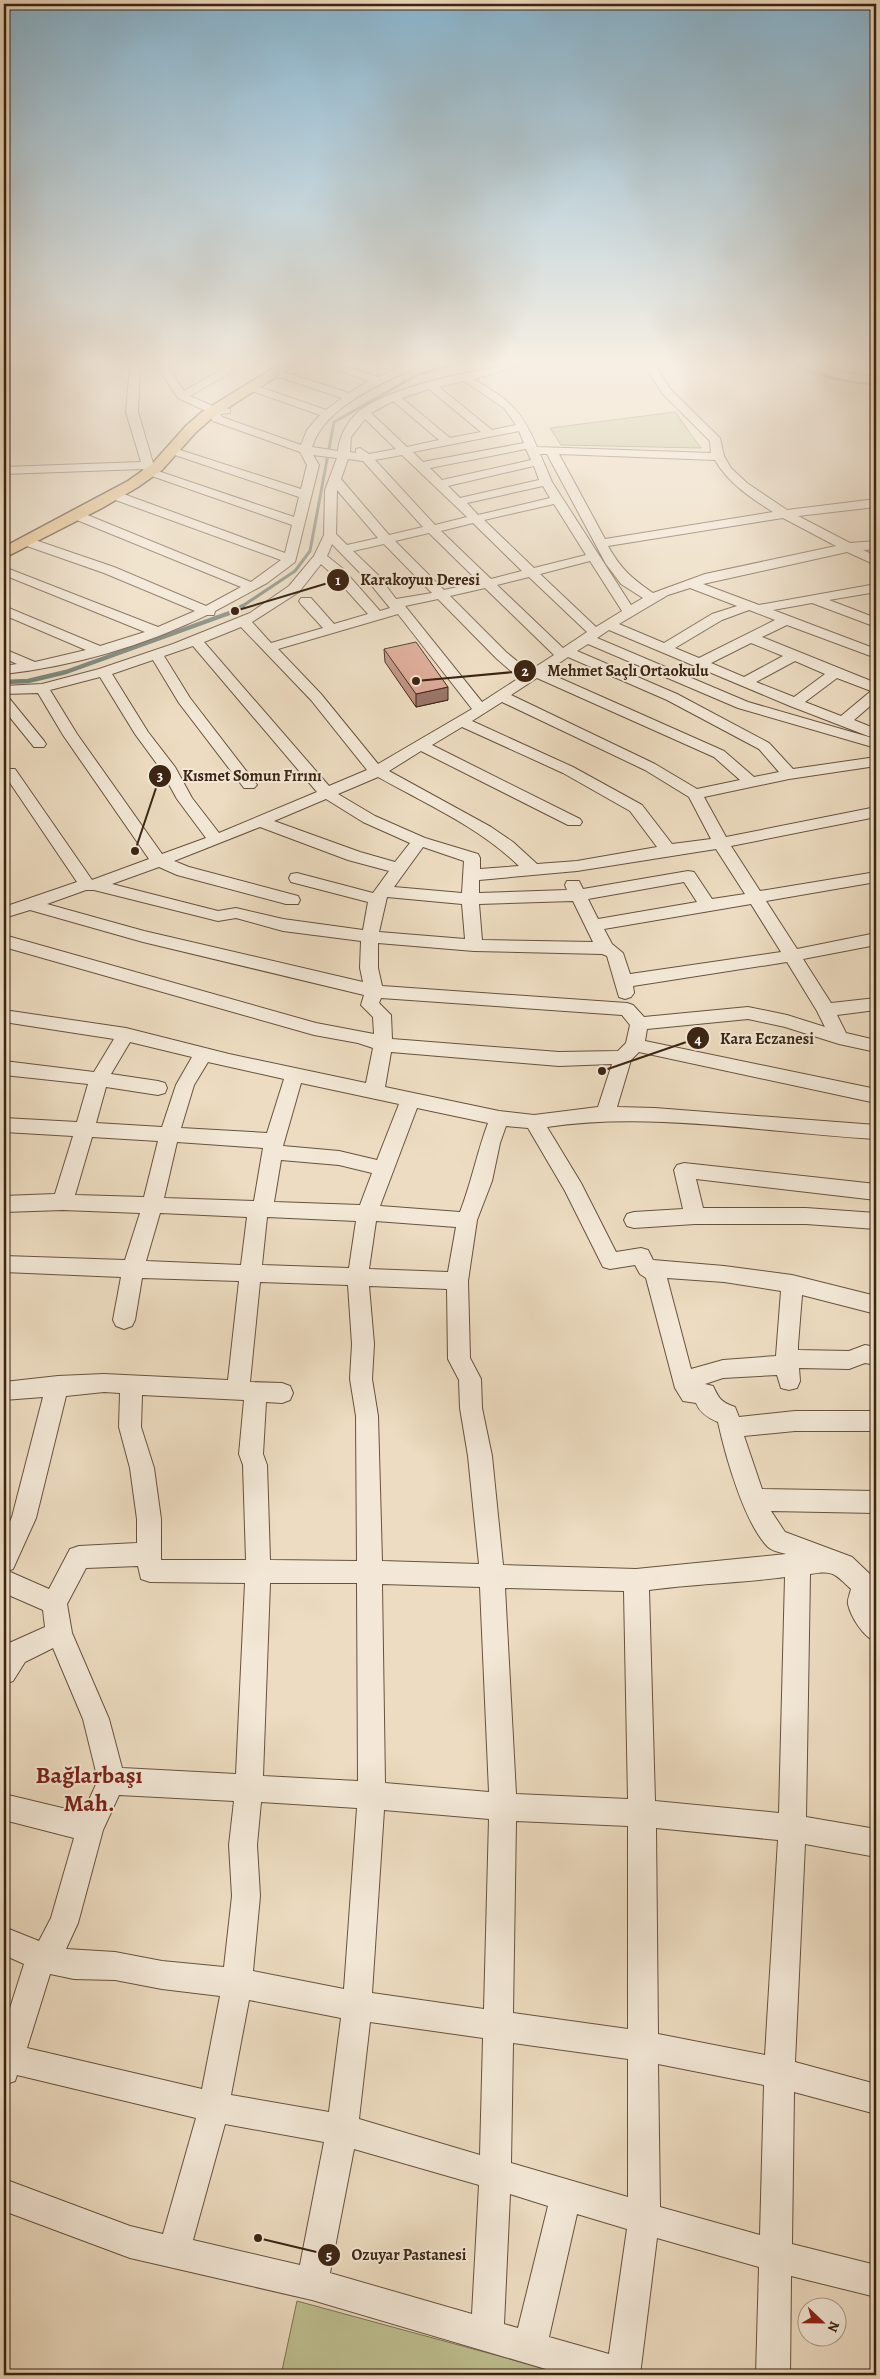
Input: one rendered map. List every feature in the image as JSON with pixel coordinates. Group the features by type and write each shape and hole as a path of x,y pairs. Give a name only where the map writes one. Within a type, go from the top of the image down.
{"main road":[{"path":"4,554 25,541 114,495 138,477"}],"street":[{"path":"171,477 299,523"},
{"path":"252,477 306,495"},
{"path":"4,670 35,667 99,650 209,612 280,570 290,559 310,477"},
{"path":"385,477 431,528 565,654 672,697 764,746 789,774"},
{"path":"434,477 457,502 530,571 592,636 742,705 876,744"},
{"path":"441,484 471,477"},
{"path":"544,477 592,557 629,612"},
{"path":"566,477 612,564 626,581 652,598"},
{"path":"735,477 745,488 783,514 876,561"},
{"path":"4,690 42,688 104,672 195,640 255,616 294,589 320,556 330,535 331,490 334,479"},
{"path":"334,479 386,539 501,655 533,676 719,754 750,781"},
{"path":"457,502 546,482"},
{"path":"114,495 290,559"},
{"path":"345,549 558,500"},
{"path":"601,543 783,514 876,503"},
{"path":"76,515 252,587"},
{"path":"330,535 373,578 480,710"},
{"path":"25,541 109,570 209,612"},
{"path":"17,910 216,840 378,771 480,710 652,598 689,583 850,547 876,545"},
{"path":"320,556 337,571 377,616"},
{"path":"268,648 377,616 397,606 444,596 530,571 592,557"},
{"path":"4,571 156,631"},
{"path":"689,583 876,654"},
{"path":"664,648 686,637 717,617 754,608 876,588"},
{"path":"862,591 876,596"},
{"path":"812,599 876,623"},
{"path":"306,601 332,630"},
{"path":"4,610 99,650"},
{"path":"700,663 786,620"},
{"path":"243,621 316,697 373,768 485,830 507,845 534,871"},
{"path":"609,625 795,703 876,734"},
{"path":"752,638 834,674 876,688"},
{"path":"195,640 294,753 325,792 369,820 419,841 449,849 472,858 470,899 474,944"},
{"path":"4,653 35,667"},
{"path":"156,654 184,700 249,785"},
{"path":"745,682 794,656"},
{"path":"104,672 142,734 167,767 185,799 216,840"},
{"path":"795,703 834,674"},
{"path":"42,688 70,735 160,861 183,871 292,900"},
{"path":"844,721 876,694"},
{"path":"501,696 650,767 695,794 721,843 826,1010 840,1038"},
{"path":"4,701 39,744"},
{"path":"461,721 568,770 636,808 668,850"},
{"path":"420,745 574,822"},
{"path":"695,794 750,781 876,761"},
{"path":"10,772 90,885 218,916 236,913 284,925 370,937 474,944 605,948 614,953 624,980 627,1009 639,1024"},
{"path":"472,875 564,868 721,843 876,812"},
{"path":"259,821 354,856 399,868"},
{"path":"374,1093 383,1045 382,1015 370,1005 374,991 368,968 370,937 380,895 419,841"},
{"path":"564,868 605,948"},
{"path":"297,878 380,895 470,899 579,895 688,876 707,906"},
{"path":"593,925 876,877"},
{"path":"4,895 17,910 142,936 374,991 627,1009"},
{"path":"624,980 792,956 876,939"},
{"path":"4,941 215,998 322,1031 371,1038 383,1045 559,1059 629,1051 876,1096"},
{"path":"826,1010 876,1004"},
{"path":"639,1024 748,1013 787,1021 840,1038 876,1046"},
{"path":"4,1016 22,1017 126,1034 294,1076 499,1118 534,1122 586,1114 605,1114 764,1122 876,1132"},
{"path":"605,1114 639,1024"},
{"path":"64,1202 99,1079 126,1034"},
{"path":"124,1320 132,1268 152,1206 169,1135 185,1085 203,1054"},
{"path":"4,1068 158,1088"},
{"path":"174,2251 214,2107 237,1983 246,1896 243,1845 249,1788 258,1572 255,1465 251,1454 247,1390 250,1273 260,1209 273,1146 294,1076"},
{"path":"312,2284 342,2130 357,2006 371,1795 372,1720 366,1416 360,1380 363,1344 358,1276 367,1213 410,1100"},
{"path":"487,2336 495,2175 503,1807 492,1577 480,1456 471,1408 470,1379 459,1358 457,1281 467,1220 482,1181 490,1143 499,1118"},
{"path":"534,1122 574,1188 610,1261 641,1256 647,1268 656,1272 684,1381 691,1394 705,1393 706,1403 718,1412 726,1414 738,1458 754,1500 762,1517 777,1540 843,1565 870,1588 860,1603 876,1630"},
{"path":"4,1125 169,1135 273,1146 339,1158 385,1169"},
{"path":"696,1216 684,1170 876,1192"},
{"path":"4,1204 64,1202 367,1213 467,1220"},
{"path":"634,1220 696,1216 806,1216 876,1221"},
{"path":"4,1264 457,1281"},
{"path":"647,1268 724,1274 792,1284 876,1305"},
{"path":"788,1368 787,1332 792,1284"},
{"path":"684,1381 722,1369 788,1368 848,1360 865,1354 876,1356"},
{"path":"4,1391 104,1382 282,1392"},
{"path":"131,1384 130,1427 142,1468 149,1519 150,1571 368,1572 636,1580 827,1560"},
{"path":"4,1561 24,1518 40,1448 58,1385"},
{"path":"730,1428 795,1421 876,1421"},
{"path":"754,1500 876,1502"},
{"path":"149,1554 79,1557 54,1603 59,1633 96,1719 112,1781 90,1828 64,1923 43,1957 6,2062 214,2107 342,2130 775,2256 876,2281"},
{"path":"773,2375 779,2073 792,1828 798,1564"},
{"path":"4,2195 130,2242 312,2284 622,2375 644,2217 642,1813 636,1580"},
{"path":"4,1581 54,1603"},
{"path":"4,1672 16,1653 59,1633"},
{"path":"112,1781 371,1795 503,1807 642,1813 792,1828 876,1843"},
{"path":"4,1807 90,1828"},
{"path":"4,1941 43,1957 74,1965 115,1966 162,1975 237,1983 357,2006 643,2046 779,2073 876,2099"},
{"path":"529,2349 566,2196"}],"green space":[{"path":"297,2301 569,2375 281,2375"}],"building":[{"path":"416,642 448,687 416,694 384,649"}],"waterway":[{"path":"241,607 295,571 310,551 324,477"},
{"path":"4,682 28,681 66,672 235,611 243,606"}],"place":[{"name":"Karakoyun Deresi","path":"235,611"},
{"name":"Mehmet Saçlı Ortaokulu","path":"416,681"},
{"name":"Kısmet Somun Fırını","path":"135,851"},
{"name":"Kara Eczanesi","path":"602,1071"},
{"name":"Ozuyar Pastanesi","path":"258,2238"}],"district":[{"name":"Bağlarbaşı Mah.","path":"89,1789"}]}
